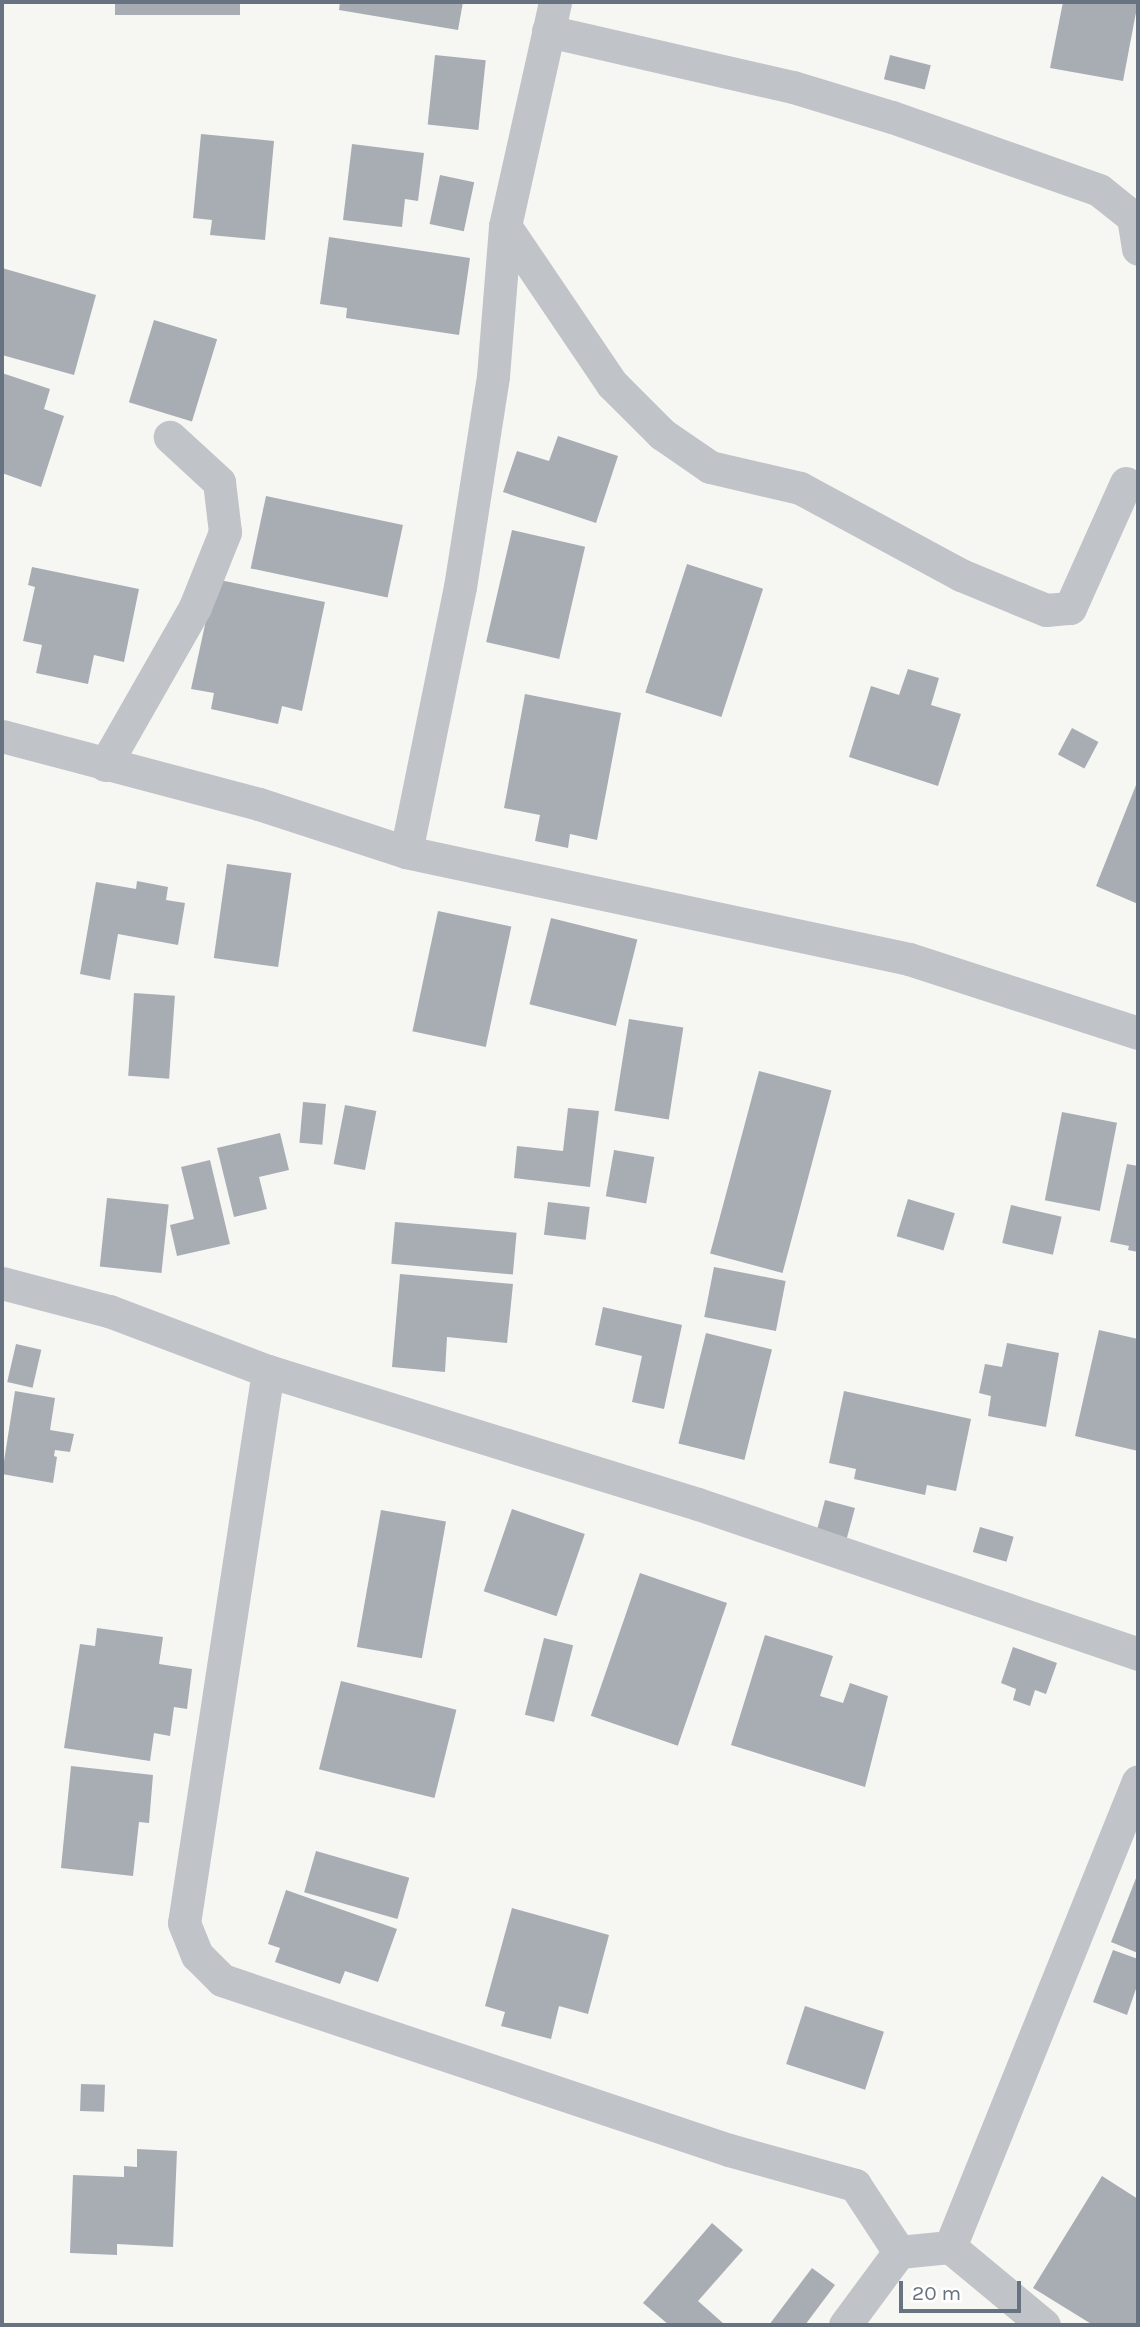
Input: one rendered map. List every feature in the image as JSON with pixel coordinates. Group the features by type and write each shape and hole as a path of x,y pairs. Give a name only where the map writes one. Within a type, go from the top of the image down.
{"street":[{"path":"406,852 460,587 494,376 505,226 551,16 892,117 1099,190 1133,217 1138,249"},
{"path":"505,226 612,384 662,434 710,467 800,488 961,575 1046,610 1070,608 1126,483"},
{"path":"105,765 195,607 225,532 219,482 170,437"},
{"path":"2,736 259,804 406,852 909,959 1138,1033"},
{"path":"2,1283 109,1311 268,1371 698,1504 1138,1654"},
{"path":"268,1371 184,1923 197,1955 222,1980 729,2150 855,2185 899,2252"},
{"path":"950,2248 1138,1781"},
{"path":"845,2325 899,2252 950,2248 1044,2325"}],"building":[{"path":"115,2 240,2 240,15 115,15"},
{"path":"340,2 463,2 458,30 339,10"},
{"path":"1063,2 1138,2 1123,81 1050,68"},
{"path":"435,55 486,60 478,130 428,125"},
{"path":"890,55 931,65 925,89 884,79"},
{"path":"201,134 274,141 265,240 210,235 212,220 193,218"},
{"path":"352,144 424,153 418,201 405,199 402,227 343,220"},
{"path":"440,175 474,182 464,231 430,224"},
{"path":"329,237 470,258 459,335 346,318 347,308 320,304"},
{"path":"2,268 96,295 74,375 2,355"},
{"path":"154,320 217,339 192,422 129,402"},
{"path":"2,373 50,389 44,409 64,416 41,487 2,473"},
{"path":"558,436 618,456 596,523 503,492 517,451 549,461"},
{"path":"266,496 403,525 388,597 251,568"},
{"path":"512,530 585,547 559,659 486,642"},
{"path":"687,564 763,589 721,717 645,692"},
{"path":"32,567 139,589 124,662 94,655 88,684 36,673 42,645 23,641 35,587 28,585"},
{"path":"215,579 325,602 302,711 282,706 278,724 211,709 214,693 191,689"},
{"path":"908,669 939,678 931,705 961,714 938,786 849,757 871,686 899,695"},
{"path":"525,694 621,713 597,840 570,834 568,848 535,841 540,815 504,808"},
{"path":"1072,728 1098,742 1084,769 1058,754"},
{"path":"1138,780 1138,904 1096,886"},
{"path":"227,864 291,873 278,967 214,958"},
{"path":"137,881 168,887 166,900 185,903 178,945 118,934 110,980 80,974 96,882 136,889"},
{"path":"438,911 511,927 486,1047 412,1031"},
{"path":"551,918 637,940 616,1026 529,1004"},
{"path":"134,993 175,996 169,1079 128,1076"},
{"path":"629,1019 683,1028 669,1119 614,1111"},
{"path":"759,1071 831,1090 783,1273 710,1254"},
{"path":"303,1102 326,1104 322,1145 299,1143"},
{"path":"345,1105 376,1111 365,1170 334,1164"},
{"path":"568,1108 599,1111 590,1187 514,1178 517,1146 563,1151"},
{"path":"1062,1112 1117,1123 1100,1211 1045,1200"},
{"path":"280,1133 289,1170 259,1177 267,1209 234,1217 217,1148"},
{"path":"614,1150 654,1157 646,1203 606,1196"},
{"path":"210,1160 230,1244 177,1256 170,1225 194,1219 181,1167"},
{"path":"1127,1164 1138,1166 1138,1252 1128,1250 1129,1246 1110,1242"},
{"path":"107,1198 169,1204 161,1273 100,1267"},
{"path":"908,1199 955,1213 943,1251 897,1236"},
{"path":"548,1202 590,1207 586,1240 544,1235"},
{"path":"1011,1205 1062,1217 1053,1255 1002,1243"},
{"path":"395,1222 517,1233 513,1274 391,1264"},
{"path":"714,1267 786,1281 776,1331 704,1317"},
{"path":"400,1274 513,1284 507,1343 447,1337 445,1372 392,1367"},
{"path":"603,1307 682,1325 664,1409 632,1402 642,1356 595,1345"},
{"path":"1099,1330 1138,1339 1138,1451 1075,1436"},
{"path":"706,1333 772,1349 744,1460 678,1444"},
{"path":"1007,1343 1059,1353 1046,1427 988,1416 991,1396 979,1393 985,1364 1002,1367"},
{"path":"16,1344 41,1350 33,1388 7,1382"},
{"path":"15,1391 55,1398 50,1430 74,1434 70,1452 55,1450 54,1456 57,1457 53,1483 2,1474"},
{"path":"844,1391 971,1419 956,1491 927,1485 925,1495 854,1479 856,1469 829,1463"},
{"path":"825,1500 855,1508 846,1543 816,1535"},
{"path":"512,1509 585,1534 556,1616 484,1591"},
{"path":"381,1510 446,1521 422,1658 357,1647"},
{"path":"980,1527 1014,1537 1006,1562 973,1552"},
{"path":"640,1573 727,1603 678,1746 591,1716"},
{"path":"97,1628 163,1637 159,1664 192,1669 187,1709 174,1707 170,1736 154,1733 150,1761 64,1748 80,1644 95,1646"},
{"path":"765,1635 833,1656 820,1696 843,1703 850,1683 888,1696 865,1787 731,1745"},
{"path":"544,1638 573,1645 554,1722 525,1715"},
{"path":"1013,1647 1057,1663 1046,1694 1035,1690 1030,1706 1013,1700 1016,1689 1001,1683"},
{"path":"341,1681 456,1710 434,1798 319,1769"},
{"path":"71,1766 153,1775 149,1823 139,1822 133,1876 61,1868"},
{"path":"316,1851 409,1878 397,1919 304,1892"},
{"path":"1138,1873 1138,1953 1111,1942"},
{"path":"286,1890 397,1929 378,1982 345,1971 340,1984 275,1962 280,1948 268,1944"},
{"path":"512,1908 609,1935 588,2014 559,2006 551,2039 501,2026 505,2012 485,2006"},
{"path":"1113,1950 1138,1959 1138,1983 1127,2015 1093,2002"},
{"path":"805,2006 884,2032 865,2090 786,2064"},
{"path":"81,2084 105,2085 104,2112 80,2111"},
{"path":"137,2149 177,2151 173,2247 117,2244 117,2255 70,2253 73,2175 124,2177 124,2166 137,2167"},
{"path":"1102,2176 1138,2199 1138,2325 1093,2325 1033,2288"},
{"path":"712,2223 743,2250 698,2301 724,2324 669,2325 643,2303"},
{"path":"812,2268 835,2285 805,2325 769,2325"}]}
